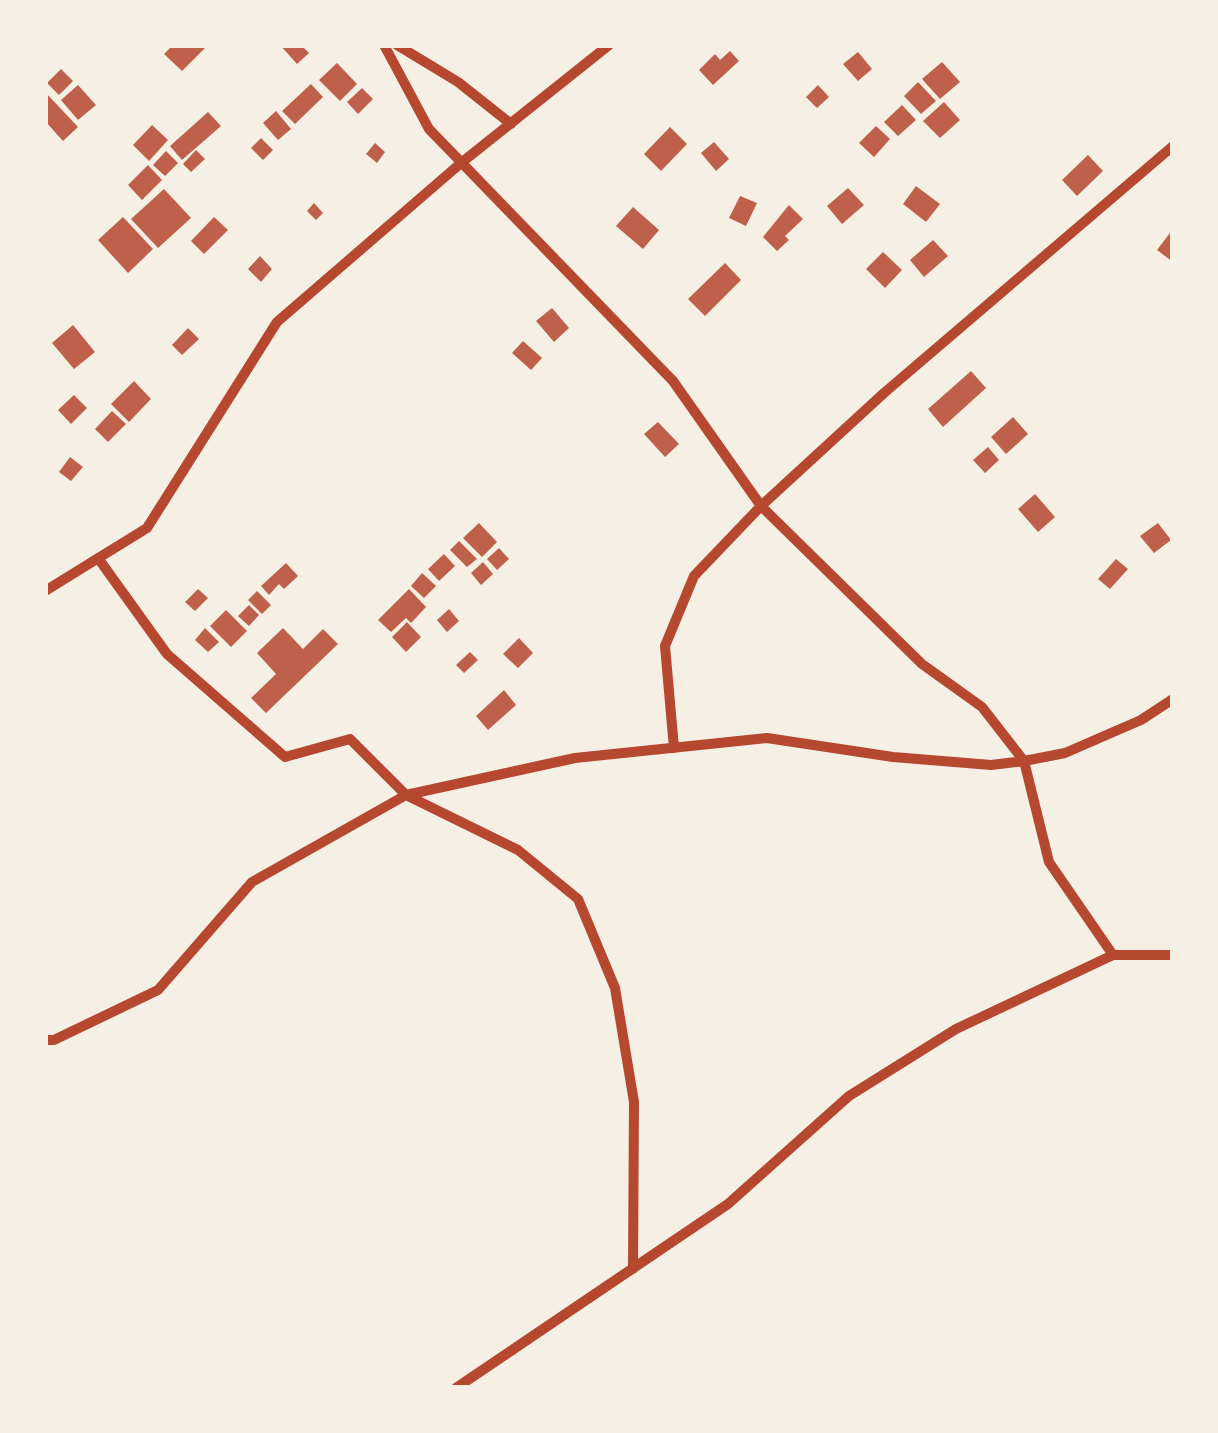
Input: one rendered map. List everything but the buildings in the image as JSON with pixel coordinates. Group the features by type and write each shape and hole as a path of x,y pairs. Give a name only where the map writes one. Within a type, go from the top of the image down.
{"street":[{"path":"384,45 429,129 674,381 761,506 922,664 982,707 1024,761 1049,862 1113,955"},
{"path":"398,45 458,82 511,124"},
{"path":"45,592 147,528 277,322 461,163 610,45"},
{"path":"674,748 665,646 694,576 761,506 898,381 1173,146"},
{"path":"98,558 167,654 285,757 350,739 406,795 518,850 578,900 615,988 634,1102 632,1270"},
{"path":"45,1040 54,1040 158,990 252,882 406,795 575,758 768,738 894,757 992,765 1024,761 1065,753 1141,720 1173,699"},
{"path":"456,1388 728,1204 849,1096 956,1030 1113,955 1173,955"}]}
